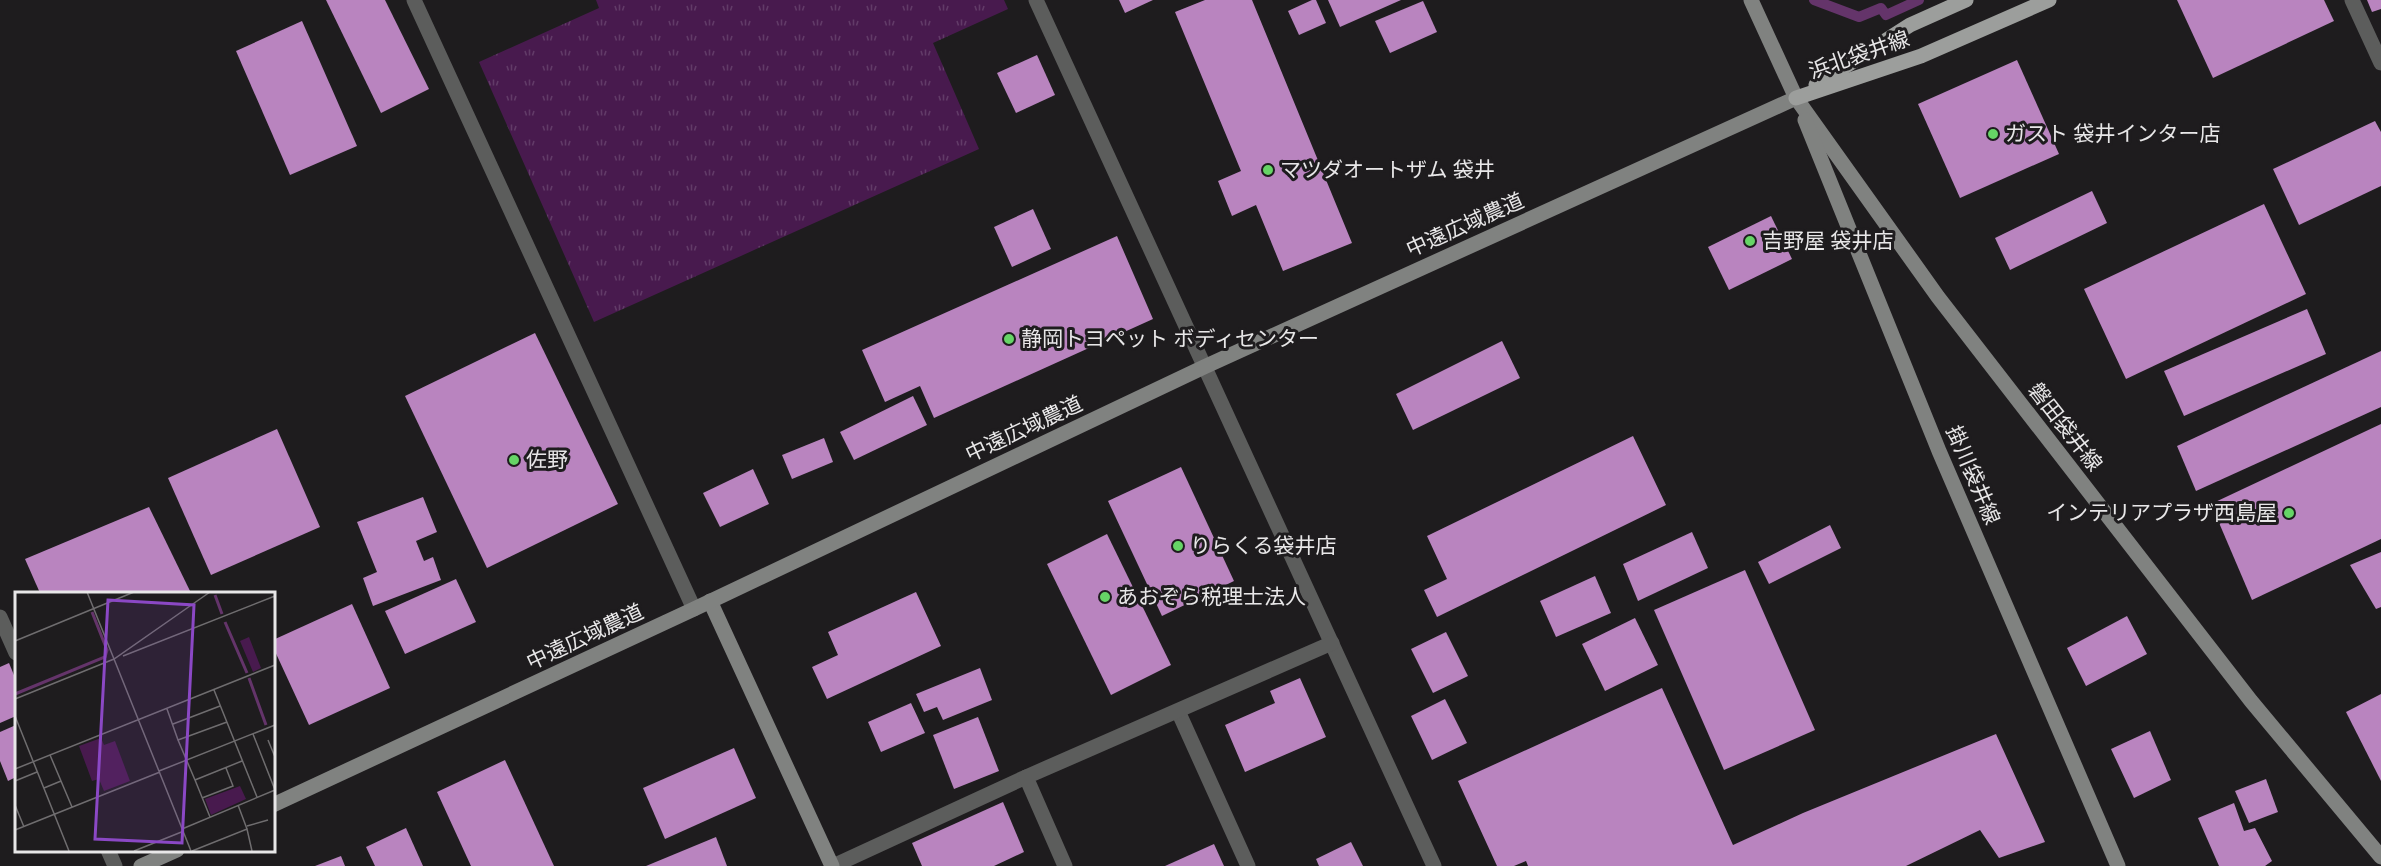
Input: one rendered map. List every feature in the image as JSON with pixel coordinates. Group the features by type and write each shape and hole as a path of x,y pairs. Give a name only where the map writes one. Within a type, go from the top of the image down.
{"main road":[{"name":"浜北袋井線","path":"1796,98 1910,25 1966,0"},
{"name":"浜北袋井線","path":"1796,98 1921,56 2049,0"}],"street":[{"path":"414,0 694,609"},
{"path":"1036,0 1434,866"},
{"name":"磐田袋井線","path":"1751,0 1796,98 1946,307 2251,701 2381,857"},
{"path":"2352,0 2381,63"},
{"name":"中遠広域農道","path":"274,805 710,602 1204,368 1796,98"},
{"name":"掛川袋井線","path":"1796,98 1856,251 1939,451 2118,866"},
{"path":"710,602 832,866 1026,777 1332,643"},
{"path":"0,617 15,651"},
{"path":"1178,711 1248,866"},
{"path":"1026,777 1065,866"},
{"path":"109,851 115,866"},
{"path":"145,865 173,851"}],"green space":[{"path":"596,0 1004,0 1008,9 933,43 979,149 594,322 479,62 599,8"}],"building":[{"path":"326,0 385,0 429,89 381,113"},
{"path":"1119,0 1153,0 1125,13"},
{"path":"1205,0 1252,0 1352,243 1283,271 1256,205 1232,216 1218,181 1241,171 1175,12"},
{"path":"1316,0 1326,23 1299,35 1288,11"},
{"path":"1328,0 1401,0 1340,27"},
{"path":"2177,0 2324,0 2334,21 2213,78"},
{"path":"2367,0 2381,0 2381,9 2372,12"},
{"path":"1423,1 1437,32 1390,53 1375,21"},
{"path":"302,21 357,146 290,175 236,51"},
{"path":"1037,55 1055,95 1016,113 997,73"},
{"path":"2017,60 2059,154 1960,198 1918,104"},
{"path":"2375,121 2381,132 2381,186 2299,225 2273,169"},
{"path":"2092,191 2107,223 2010,270 1995,238"},
{"path":"2264,204 2306,294 2126,379 2084,289"},
{"path":"1033,209 1051,249 1012,267 994,227"},
{"path":"1771,216 1792,259 1729,290 1708,247"},
{"path":"1117,236 1153,319 934,418 920,386 885,402 862,350"},
{"path":"2307,309 2326,354 2184,416 2164,371"},
{"path":"535,333 618,504 487,568 405,396"},
{"path":"1502,341 1520,378 1413,430 1396,394"},
{"path":"2381,351 2381,407 2196,491 2177,446"},
{"path":"913,396 927,425 854,460 840,432"},
{"path":"2381,424 2381,539 2252,600 2211,504"},
{"path":"277,429 320,527 211,575 168,478"},
{"path":"1633,436 1666,505 1437,617 1424,590 1447,579 1427,536"},
{"path":"824,438 833,462 792,479 782,455"},
{"path":"1181,467 1234,581 1162,616 1108,501"},
{"path":"753,469 769,504 720,527 703,493"},
{"path":"423,497 437,532 416,541 424,561 433,557 441,580 373,606 363,578 377,572 357,522"},
{"path":"149,507 191,592 40,592 25,559"},
{"path":"1830,525 1841,548 1769,584 1758,562"},
{"path":"1692,532 1708,568 1638,601 1623,564"},
{"path":"1107,534 1171,665 1111,695 1047,564"},
{"path":"2381,552 2381,607 2376,609 2350,565"},
{"path":"1745,570 1815,730 1724,770 1654,610"},
{"path":"1595,576 1611,613 1556,637 1540,601"},
{"path":"456,579 476,622 405,654 385,611"},
{"path":"916,592 941,646 827,699 812,667 838,655 828,632"},
{"path":"352,604 390,688 309,725 274,649 274,640"},
{"path":"2127,616 2147,654 2086,686 2067,648"},
{"path":"1635,618 1658,665 1605,691 1582,644"},
{"path":"1446,632 1468,676 1433,693 1411,649"},
{"path":"9,663 15,678 15,716 0,723 0,667"},
{"path":"980,668 992,700 943,720 937,707 924,712 916,694"},
{"path":"1300,678 1326,737 1245,772 1225,725 1275,703 1270,691"},
{"path":"1662,688 1733,845 1803,813 1996,734 2045,842 1999,858 1980,830 1906,866 1528,866 1526,861 1514,866 1497,866 1458,781"},
{"path":"2381,694 2381,781 2346,712"},
{"path":"1445,699 1467,743 1432,760 1411,716"},
{"path":"911,703 925,733 881,752 868,722"},
{"path":"978,717 999,771 954,789 933,735"},
{"path":"15,725 15,778 8,781 0,761 0,732"},
{"path":"2150,731 2171,780 2134,798 2111,749"},
{"path":"734,748 756,798 665,839 643,788"},
{"path":"505,760 554,866 471,866 437,792"},
{"path":"2266,779 2278,812 2249,823 2235,791"},
{"path":"1003,802 1024,852 994,866 922,866 912,843"},
{"path":"2234,803 2244,831 2255,828 2272,861 2265,866 2219,866 2198,818"},
{"path":"406,828 423,866 375,866 366,847"},
{"path":"716,837 727,866 646,866"},
{"path":"1351,842 1363,866 1319,866 1316,859"},
{"path":"1214,844 1224,866 1165,866"},
{"path":"341,856 345,866 315,866"}],"waterway":[{"path":"1814,0 1859,17 1881,8 1886,15 1919,0"}],"place":[{"name":"ガスト 袋井インター店","path":"1993,134"},
{"name":"マツダオートザム 袋井","path":"1268,170"},
{"name":"吉野屋 袋井店","path":"1750,241"},
{"name":"静岡トヨペット ボディセンター","path":"1009,339"},
{"name":"佐野","path":"514,460"},
{"name":"インテリアプラザ西島屋","path":"2289,513"},
{"name":"りらくる袋井店","path":"1178,546"},
{"name":"あおぞら税理士法人","path":"1105,597"}]}
